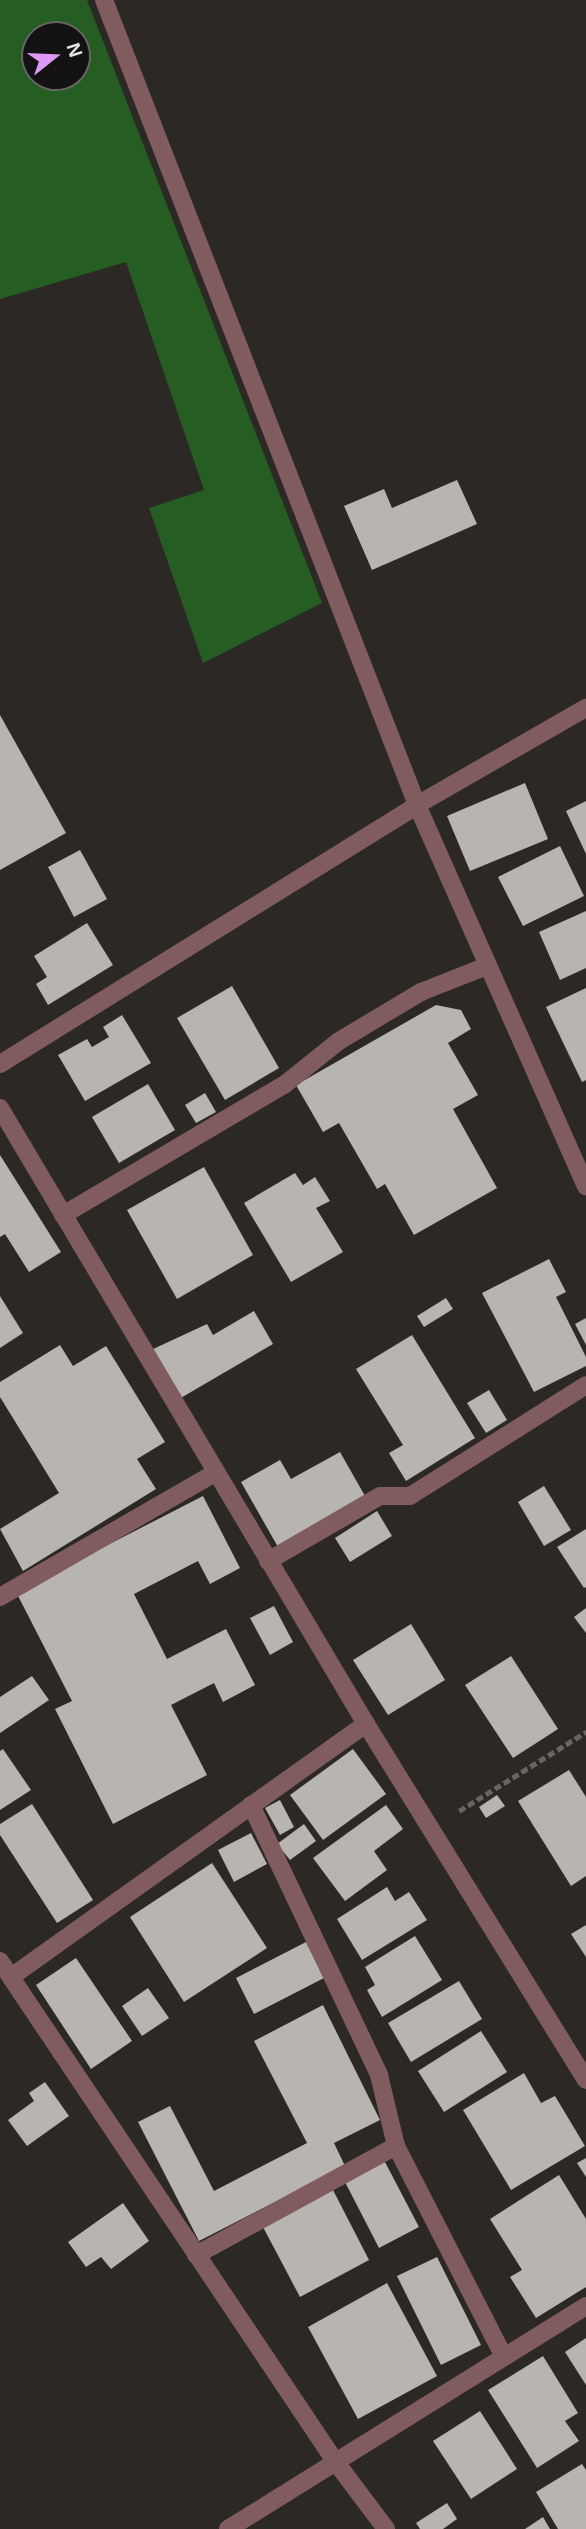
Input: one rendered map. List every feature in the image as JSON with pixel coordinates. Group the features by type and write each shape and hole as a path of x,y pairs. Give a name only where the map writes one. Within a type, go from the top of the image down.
{"street":[{"path":"104,0 417,805 586,1186"},
{"path":"0,1064 417,805 586,708"},
{"path":"63,1215 284,1085 339,1041 421,992 487,966"},
{"path":"0,1108 366,1724 586,2080"},
{"path":"268,1561 380,1496 410,1496 586,1385"},
{"path":"0,1597 215,1473"},
{"path":"11,1977 366,1724"},
{"path":"251,1805 379,2075 396,2146 504,2357"},
{"path":"0,1961 335,2461 386,2529"},
{"path":"197,2255 396,2146"},
{"path":"228,2529 586,2306"}],"path":[{"path":"431,1829 586,1732"}],"green space":[{"path":"0,0 87,0 322,603 203,663 149,508 204,490 126,262 0,299"}],"building":[{"path":"457,480 477,524 372,570 344,506 384,489 392,508"},
{"path":"0,715 66,833 0,870"},
{"path":"525,783 548,839 470,871 447,816"},
{"path":"586,801 586,854 566,811"},
{"path":"560,846 584,896 523,926 498,877"},
{"path":"80,850 107,899 74,917 48,867"},
{"path":"586,911 586,968 560,980 539,932"},
{"path":"87,923 113,965 48,1005 36,984 47,977 34,956"},
{"path":"232,986 279,1068 225,1100 177,1018"},
{"path":"586,988 586,1080 582,1082 546,1007"},
{"path":"436,1005 461,1010 471,1029 448,1043 478,1095 453,1109 497,1188 414,1235 385,1184 377,1189 339,1123 323,1132 296,1085"},
{"path":"122,1015 151,1063 85,1101 58,1055 87,1039 92,1047 109,1037 103,1027"},
{"path":"148,1084 175,1130 119,1163 92,1117"},
{"path":"205,1093 216,1112 196,1123 185,1105"},
{"path":"0,1155 61,1252 29,1272 5,1234 0,1237"},
{"path":"204,1167 253,1255 177,1299 127,1210"},
{"path":"295,1173 303,1185 315,1177 330,1201 316,1208 343,1252 291,1282 244,1203"},
{"path":"549,1259 566,1292 556,1297 586,1357 586,1366 534,1392 482,1293"},
{"path":"0,1296 23,1333 0,1348"},
{"path":"446,1298 453,1309 424,1327 417,1316"},
{"path":"254,1311 273,1344 179,1399 151,1350 207,1324 213,1335"},
{"path":"586,1318 586,1345 575,1324"},
{"path":"412,1335 475,1438 406,1481 389,1453 403,1445 356,1369"},
{"path":"60,1345 73,1366 106,1346 165,1442 137,1459 156,1489 23,1571 0,1529 59,1493 0,1397 0,1382"},
{"path":"489,1390 507,1420 486,1433 467,1403"},
{"path":"340,1452 365,1496 278,1547 241,1482 280,1460 291,1479"},
{"path":"544,1486 571,1530 544,1546 518,1502"},
{"path":"203,1496 240,1568 210,1584 198,1561 134,1594 167,1659 226,1629 255,1685 223,1702 214,1683 171,1705 207,1775 113,1824 55,1709 72,1701 16,1592"},
{"path":"377,1511 392,1536 350,1562 335,1538"},
{"path":"586,1529 586,1587 584,1588 557,1547"},
{"path":"274,1606 293,1642 270,1655 250,1618"},
{"path":"586,1608 586,1633 574,1617"},
{"path":"411,1624 445,1680 388,1715 353,1660"},
{"path":"511,1656 558,1729 513,1758 465,1685"},
{"path":"32,1676 49,1700 0,1733 0,1697"},
{"path":"3,1749 31,1790 0,1810 0,1751"},
{"path":"353,1749 386,1794 323,1840 290,1795"},
{"path":"569,1770 586,1797 586,1876 571,1886 518,1801"},
{"path":"497,1795 505,1806 486,1818 479,1807"},
{"path":"280,1800 294,1827 280,1835 265,1808"},
{"path":"32,1804 93,1900 57,1923 0,1835 0,1824"},
{"path":"386,1805 403,1829 374,1851 387,1870 345,1901 313,1858"},
{"path":"304,1824 316,1841 290,1860 277,1844"},
{"path":"251,1833 267,1864 234,1882 218,1850"},
{"path":"212,1863 267,1948 184,2002 130,1917"},
{"path":"387,1887 395,1901 409,1892 427,1920 362,1960 337,1919"},
{"path":"586,1925 586,1957 571,1934"},
{"path":"415,1936 442,1980 382,2017 367,1990 375,1985 365,1967"},
{"path":"306,1942 324,1978 254,2014 236,1978"},
{"path":"76,1958 132,2041 91,2069 36,1985"},
{"path":"459,1981 482,2019 411,2062 388,2023"},
{"path":"148,1988 169,2018 142,2036 122,2006"},
{"path":"323,2005 380,2120 334,2143 345,2166 199,2241 138,2122 170,2106 214,2191 307,2143 254,2041"},
{"path":"481,2031 507,2072 444,2112 418,2071"},
{"path":"524,2073 541,2103 555,2096 585,2146 511,2190 463,2110"},
{"path":"45,2082 69,2116 27,2146 8,2120 34,2101 29,2093"},
{"path":"586,2158 586,2177 577,2163"},
{"path":"385,2162 419,2227 379,2248 345,2182"},
{"path":"559,2175 586,2219 586,2287 536,2318 510,2277 522,2270 490,2219"},
{"path":"333,2190 369,2260 300,2297 263,2227"},
{"path":"123,2203 149,2241 111,2269 101,2257 86,2267 68,2242"},
{"path":"437,2257 481,2345 441,2365 397,2276"},
{"path":"387,2283 437,2376 358,2419 308,2327"},
{"path":"586,2338 586,2385 565,2352"},
{"path":"543,2356 578,2413 565,2421 579,2441 537,2468 488,2390"},
{"path":"480,2411 517,2469 471,2499 433,2441"},
{"path":"582,2464 586,2470 586,2529 558,2529 536,2492"},
{"path":"447,2503 457,2519 443,2529 420,2529 416,2523"},
{"path":"543,2517 550,2529 525,2529"}]}
